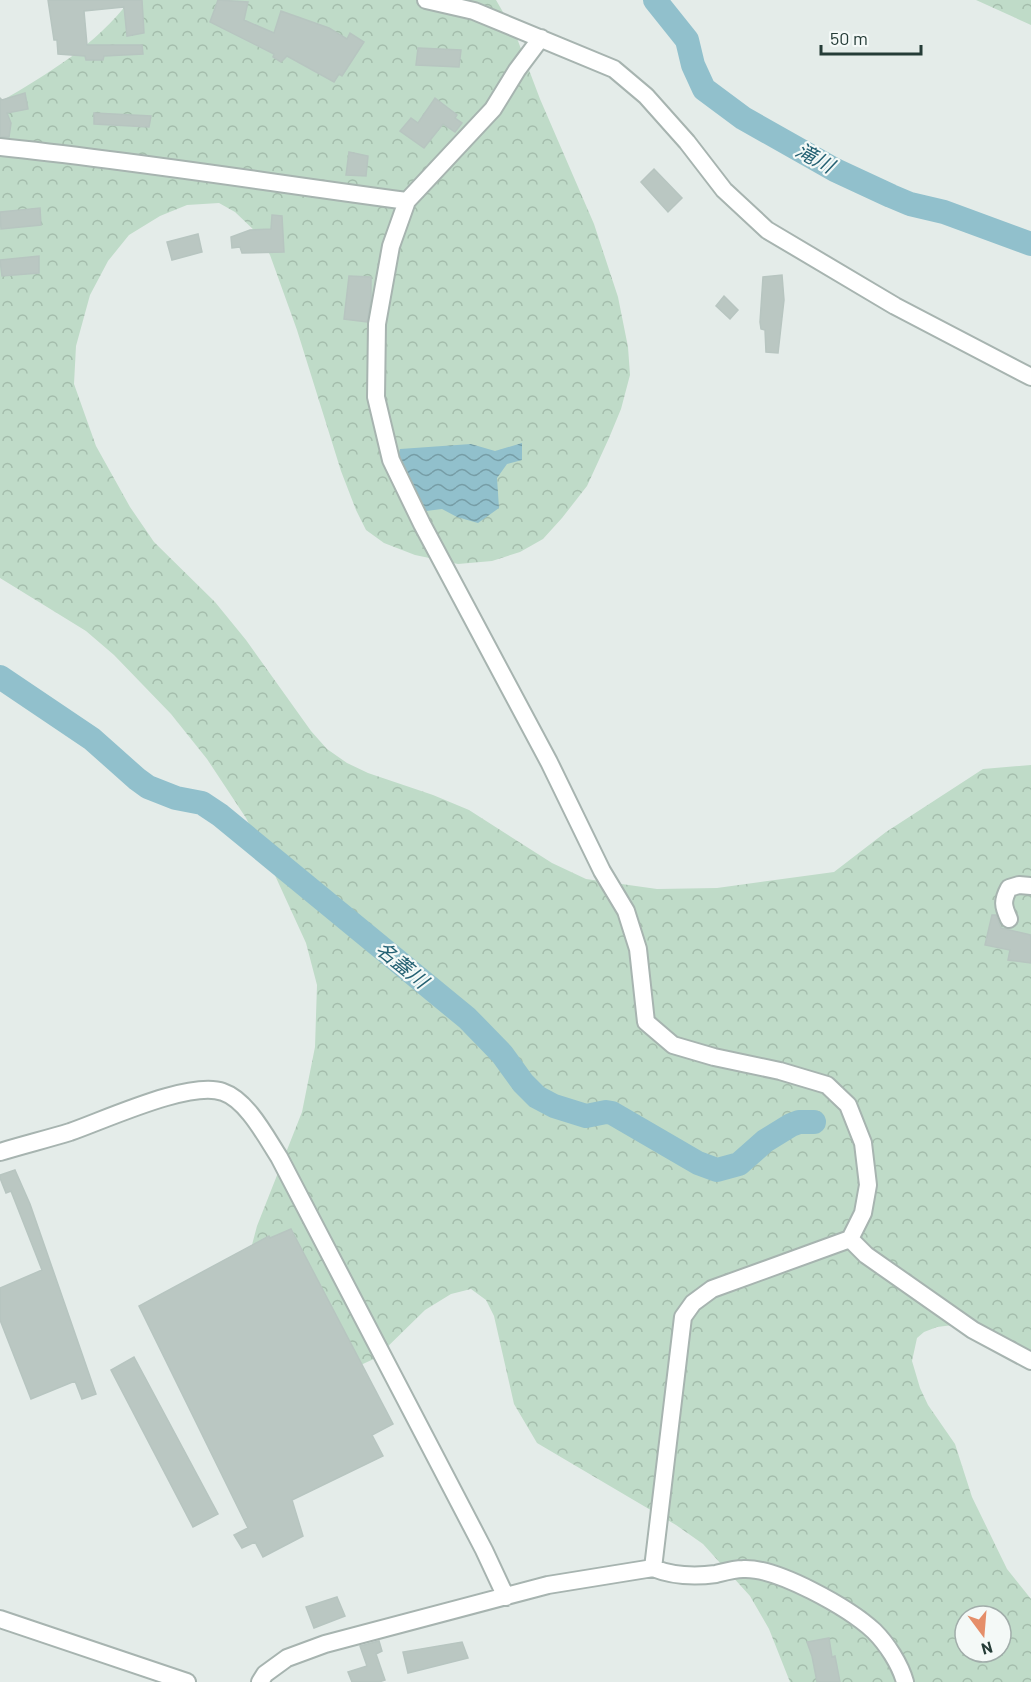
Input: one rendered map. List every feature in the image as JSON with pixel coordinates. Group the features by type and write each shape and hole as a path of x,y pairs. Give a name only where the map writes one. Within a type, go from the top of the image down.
{"street":[{"path":"426,0 474,11 614,69 646,96 687,142 724,190 767,230 895,306 1031,377"},
{"path":"541,38 517,70 494,109 407,201 391,246 377,324 376,397 391,460 422,524 549,762 602,871 626,911 639,949 646,1022 673,1045 827,1085 848,1104 862,1143 868,1185 863,1213 850,1239 712,1289 693,1303 683,1317 652,1568"},
{"path":"0,147 204,171 299,187 407,201"},
{"path":"1009,919 1003,907 1004,897 1009,888 1019,885 1031,886"},
{"path":"0,1152 68,1132 183,1092 205,1089 224,1092 240,1101 279,1157 506,1597"},
{"path":"850,1239 866,1255 973,1330 1031,1361"},
{"path":"260,1682 264,1674 287,1658 325,1644 548,1585 652,1568 667,1574 695,1577 743,1569 766,1571 795,1582 837,1606 873,1631 889,1650 905,1682"},
{"path":"0,1619 187,1682"}],"green space":[{"path":"130,0 496,0 515,33 540,99 594,224 618,297 628,347 630,375 621,409 587,486 543,539 520,552 492,561 458,564 415,555 384,543 366,530 341,471 297,330 270,255 257,233 235,212 219,203 187,205 160,216 129,235 108,261 90,295 76,346 74,384 96,446 130,507 154,542 215,602 246,640 311,731 327,749 347,763 368,773 469,810 552,863 586,879 657,889 717,888 834,872 886,832 983,769 1031,765 1031,1368 953,1325 937,1327 924,1332 917,1338 912,1361 928,1405 955,1444 972,1497 1007,1569 1031,1599 1031,1682 790,1682 769,1629 750,1596 703,1544 676,1525 537,1443 514,1404 494,1316 486,1300 471,1289 451,1294 425,1310 376,1358 354,1368 244,1275 257,1226 302,1112 315,1047 317,985 306,943 246,818 207,759 171,714 114,655 86,631 0,578 0,102 70,57 102,31"},
{"path":"976,0 1031,0 1031,25"}],"water":[{"path":"522,443 522,460 507,464 497,478 499,508 478,523 457,517 442,509 426,511 419,505 397,461 400,449 471,444 495,451"}],"building":[{"path":"48,0 142,0 144,33 127,36 124,7 84,11 87,45 142,45 143,54 104,56 103,60 86,60 85,56 58,54"},
{"path":"218,0 248,2 244,20 274,33 281,11 329,28 347,39 350,33 364,42 342,76 339,74 334,82 287,56 281,62 273,57 274,54 210,22"},
{"path":"418,48 461,50 459,67 416,65"},
{"path":"25,93 28,109 7,113 11,123 9,137 0,137 0,98 2,100"},
{"path":"435,98 457,115 455,118 462,123 455,132 443,124 424,148 400,131 411,118 418,123"},
{"path":"94,113 151,116 149,127 94,124"},
{"path":"349,152 368,156 366,176 346,175"},
{"path":"654,169 682,198 668,212 641,182"},
{"path":"40,208 41,225 1,229 0,212"},
{"path":"272,215 282,216 284,252 242,253 240,247 232,248 231,237 250,230 271,229"},
{"path":"198,234 202,252 172,260 167,242"},
{"path":"39,256 39,273 2,276 0,260"},
{"path":"782,275 784,300 778,353 766,352 765,330 761,329 760,322 763,277"},
{"path":"349,276 371,277 371,300 367,322 344,319"},
{"path":"724,296 738,310 730,319 716,306"},
{"path":"992,915 996,915 1001,928 1031,935 1031,963 1008,960 1010,950 985,945"},
{"path":"15,1170 30,1204 96,1394 82,1399 75,1381 31,1399 0,1320 0,1288 42,1270 11,1191 6,1193 0,1178 0,1175"},
{"path":"291,1229 393,1424 372,1435 383,1456 292,1500 303,1536 263,1557 255,1542 242,1548 234,1535 248,1528 139,1306 269,1236 270,1238"},
{"path":"134,1357 218,1514 193,1527 111,1370"},
{"path":"337,1597 345,1616 314,1628 306,1607"},
{"path":"829,1638 840,1682 817,1682 807,1642"},
{"path":"379,1641 382,1651 376,1654 385,1680 352,1682 348,1672 367,1666 360,1646"},
{"path":"462,1642 468,1658 408,1673 403,1652"}],"waterway":[{"name":"滝川","path":"655,0 687,40 693,65 704,89 743,118 835,170 891,196 910,204 944,212 1031,244"},
{"name":"名蓋川","path":"0,677 92,739 148,787 176,798 202,803 220,815 467,1018 502,1054 523,1083 537,1097 554,1106 586,1116 612,1113 698,1163 717,1170 739,1164 765,1141 791,1125 799,1122 814,1122"}]}
